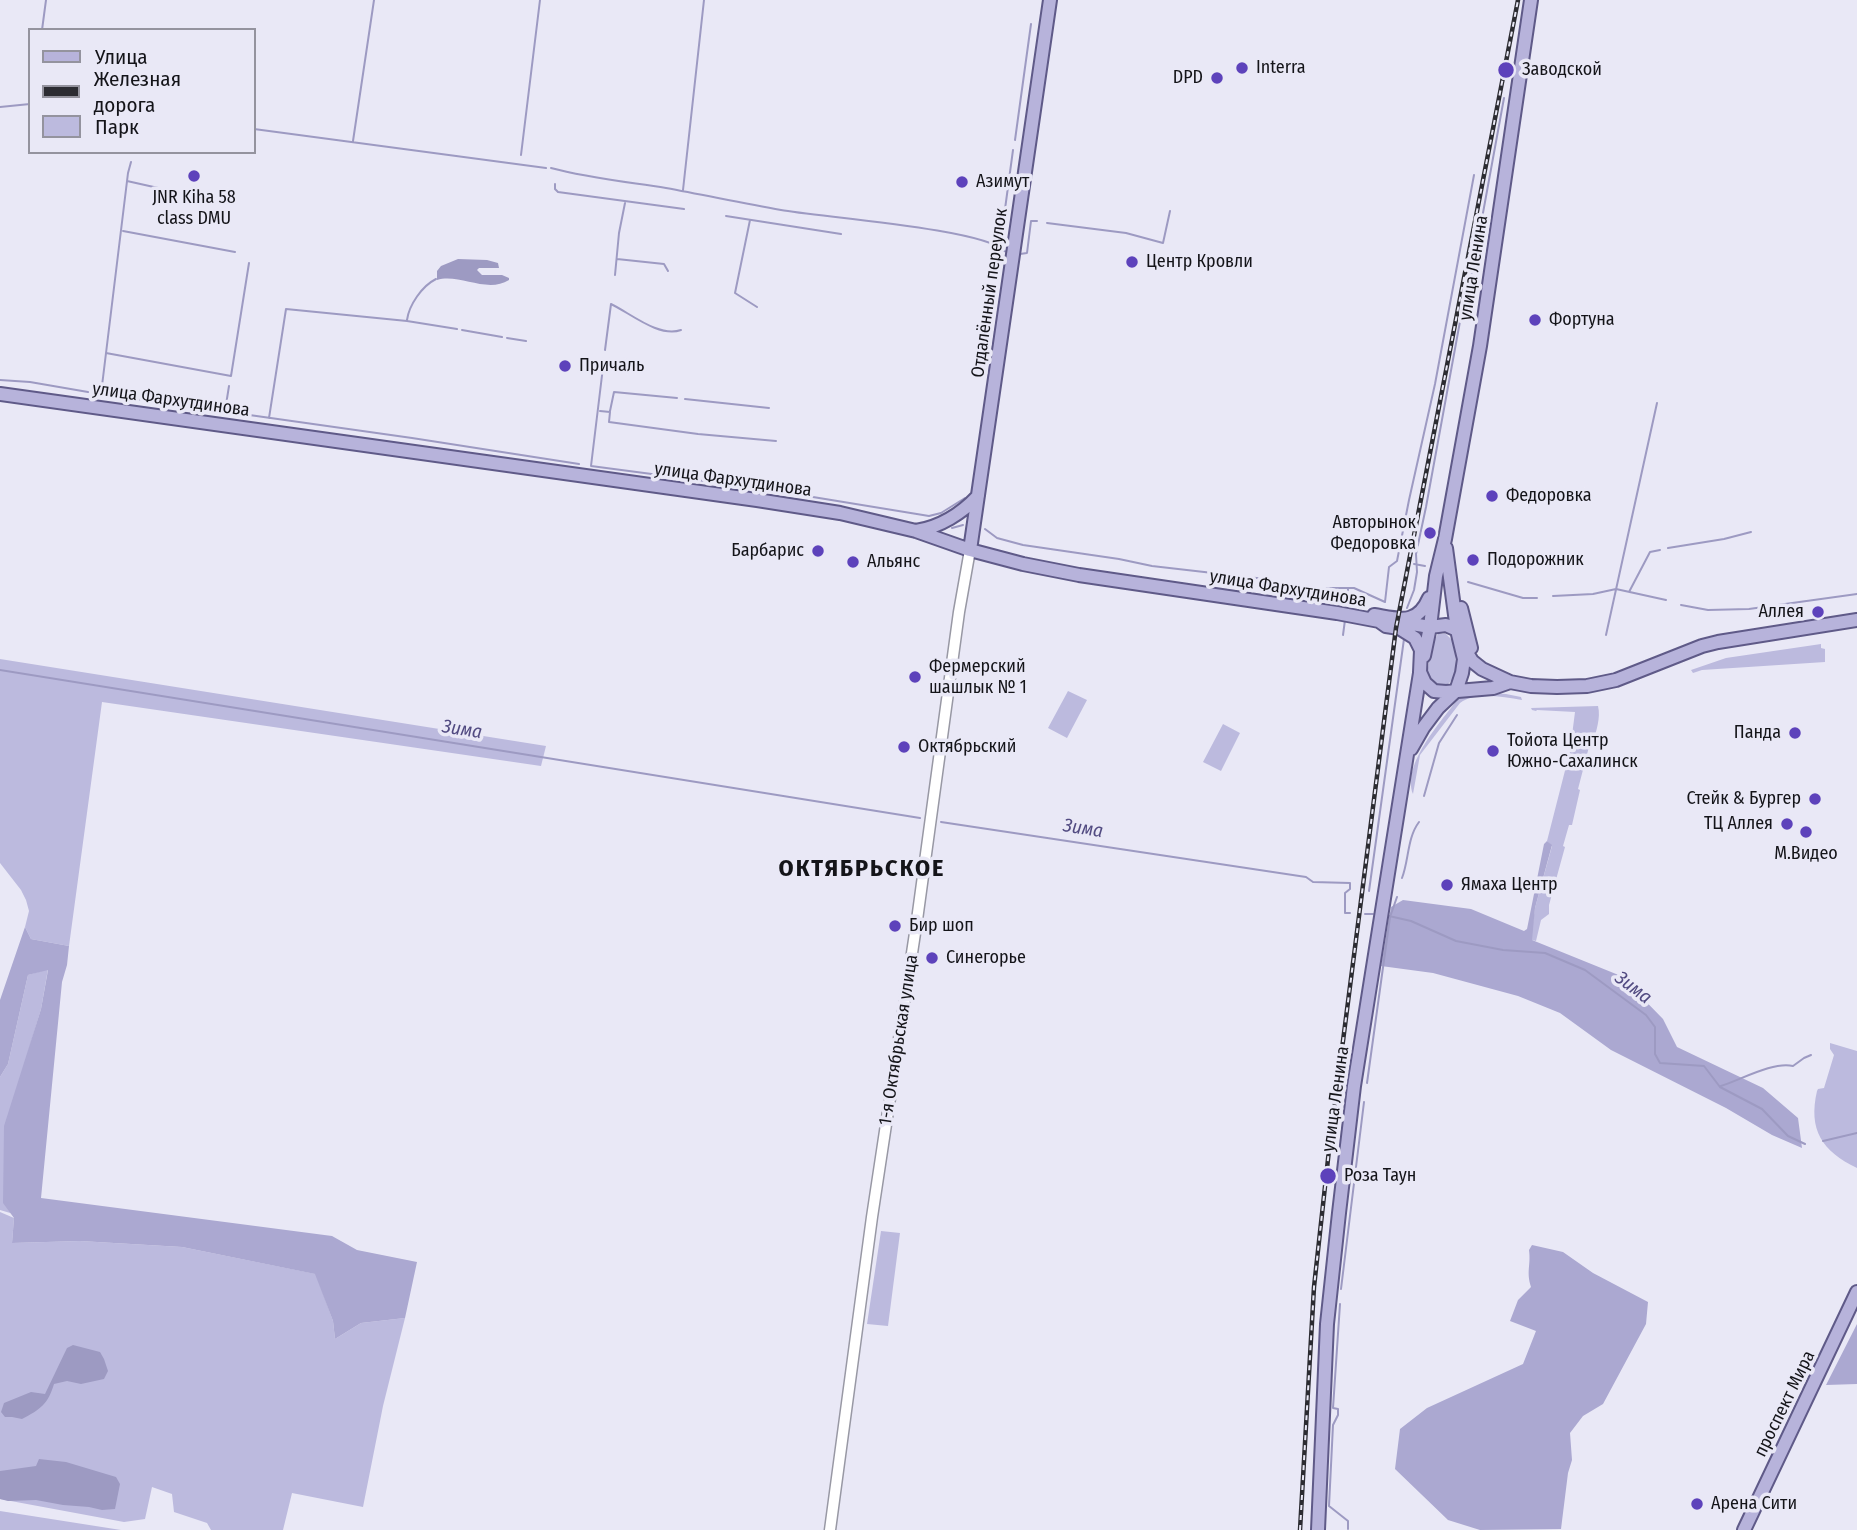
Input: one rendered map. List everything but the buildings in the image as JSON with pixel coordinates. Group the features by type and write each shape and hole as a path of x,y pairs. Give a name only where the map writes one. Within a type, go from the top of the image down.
{"main road":[{"name":"Отдалённый переулок","path":"970,550 1050,0"},
{"name":"улица Ленина","path":"1318,1530 1327,1324 1354,1086 1405,758 1480,346 1531,0"},
{"name":"улица Фархутдинова","path":"0,394 840,513 916,531 996,558 1079,575 1379,621 1386,626 1399,628 1415,638 1422,650 1420,672"},
{"path":"916,531 942,523 969,506 978,496"},
{"name":"улица Ленина","path":"1405,758 1430,718 1456,691 1462,673 1464,659 1445,539"},
{"path":"1298,607 1320,605 1408,620 1425,609 1436,576"},
{"path":"1452,592 1460,604 1468,637 1477,658 1500,671 1510,682"},
{"path":"1379,621 1430,627 1446,625 1459,637 1475,664 1510,682 1544,687 1587,685 1629,676 1718,642 1857,620"},
{"path":"1420,672 1424,683 1434,691 1493,688 1510,682"},
{"name":"проспект Мира","path":"1744,1530 1857,1292"}],"street":[{"name":"1-я Октябрьская улица","path":"830,1530 872,1217 970,550"}],"green space":[{"path":"1438,634 1446,634 1454,642 1455,672 1445,686 1434,684 1427,674 1432,644"},
{"path":"1821,644 1821,648 1825,649 1825,662 1702,670 1693,673 1691,670 1726,658"},
{"path":"0,659 546,746 541,766 102,702 69,946 31,939 25,927 29,911 26,900 0,863"},
{"path":"1068,691 1087,700 1067,738 1048,728"},
{"path":"1488,693 1521,697 1522,700 1482,696 1460,703 1420,755 1413,794 1413,770 1424,744 1441,720 1463,696"},
{"path":"1598,706 1597,729 1593,743 1590,743 1572,825 1569,825 1563,846 1565,847 1549,914 1541,920 1536,941 1532,940 1535,908 1552,846 1547,841 1570,751 1575,712 1536,711 1531,708"},
{"path":"1223,724 1240,733 1221,771 1203,762"},
{"path":"48,969 41,1009 28,1052 17,1215 0,1210 0,1077 8,1064 28,975"},
{"path":"1830,1043 1857,1051 1857,1168 1835,1154 1820,1138 1816,1128 1817,1091 1824,1088 1834,1055"},
{"path":"0,1212 14,1218 12,1243 80,1241 182,1247 316,1274 333,1321 335,1339 361,1323 405,1318 383,1406 363,1507 292,1493 283,1530 211,1530 207,1523 174,1512 172,1494 152,1487 145,1519 124,1522 0,1499"},
{"path":"881,1231 900,1233 888,1326 867,1324"},
{"path":"0,1511 121,1530 0,1530"}],"shaded area":[{"path":"458,259 498,263 499,268 477,270 482,275 502,275 509,280 492,285 454,279 437,280 437,271 441,266"},
{"path":"1547,841 1552,845 1535,908 1532,940 1621,976 1663,1019 1677,1047 1763,1088 1798,1118 1802,1148 1772,1135 1726,1108 1611,1050 1560,1013 1518,996 1433,973 1381,966 1391,907 1403,900 1471,909 1524,931 1527,929 1544,844"},
{"path":"25,927 31,939 69,946 62,982 41,1198 332,1236 357,1250 417,1262 405,1318 361,1323 335,1339 333,1321 315,1274 182,1247 80,1241 12,1243 14,1218 3,1203 4,1126 41,1009 48,970 28,975 8,1064 0,1077 0,1000"},
{"path":"1532,1245 1563,1252 1593,1273 1648,1302 1646,1324 1603,1404 1583,1416 1570,1433 1572,1460 1561,1529 1480,1530 1448,1520 1395,1469 1400,1429 1427,1408 1523,1364 1536,1331 1510,1321 1518,1300 1531,1287 1529,1250"},
{"path":"1857,1324 1857,1384 1826,1385"},
{"path":"73,1345 100,1352 108,1371 104,1379 81,1384 67,1381 54,1384 46,1401 34,1412 22,1419 5,1417 1,1412 4,1403 31,1392 45,1394 67,1348"},
{"path":"39,1459 66,1462 116,1477 120,1484 115,1509 102,1510 36,1500 0,1499 0,1471 36,1466"}],"waterway":[{"path":"42,28 46,0"},
{"path":"353,141 374,0"},
{"path":"521,155 540,0"},
{"path":"683,190 704,0"},
{"path":"1015,140 1031,24"},
{"path":"1407,608 1414,590 1416,554 1504,98"},
{"path":"0,107 28,104"},
{"path":"256,129 546,168"},
{"path":"1000,246 1013,150"},
{"path":"131,162 101,394 579,464"},
{"path":"551,168 781,210 935,230 991,243 1008,252"},
{"path":"985,529 997,538 1023,545 1152,566 1265,579 1277,588 1354,588 1385,602 1389,567 1397,561 1435,384 1474,175"},
{"path":"127,181 194,196"},
{"path":"555,184 558,192 684,209"},
{"path":"615,275 625,203"},
{"path":"1047,223 1126,233 1163,243 1170,211"},
{"path":"726,216 841,234"},
{"path":"750,220 735,293 757,307"},
{"path":"1020,254 1027,253 1031,221 1037,221"},
{"path":"123,231 235,252"},
{"path":"617,259 664,264 668,271"},
{"path":"106,353 231,376 249,263"},
{"path":"407,320 417,296 436,279"},
{"path":"605,350 611,304 654,328 672,332 681,330"},
{"path":"269,418 286,309 407,321 457,329"},
{"path":"462,330 502,337"},
{"path":"507,338 526,341"},
{"path":"604,359 591,466 758,488 929,516 941,513 965,498"},
{"path":"0,380 88,392"},
{"path":"225,411 229,386"},
{"path":"610,411 614,392 677,398"},
{"path":"685,399 769,408"},
{"path":"1606,635 1657,403"},
{"path":"600,411 610,412 609,422 776,441"},
{"path":"952,528 963,525"},
{"path":"1668,548 1751,532"},
{"path":"1629,592 1650,552 1660,550"},
{"path":"1414,564 1425,566"},
{"path":"1468,582 1523,598 1537,598"},
{"path":"1347,598 1348,589"},
{"path":"1553,596 1593,594 1616,589 1666,600"},
{"path":"1681,605 1708,610 1749,609 1857,594"},
{"path":"1343,635 1345,620"},
{"path":"1369,891 1404,639"},
{"name":"Зима","path":"0,670 920,818"},
{"path":"1424,796 1439,743 1457,715"},
{"name":"Зима","path":"941,822 1306,877 1313,882 1350,883 1350,889 1345,893 1345,913 1350,913"},
{"path":"1402,878 1412,835 1419,822"},
{"path":"1367,1083 1390,917 1397,897"},
{"name":"Зима","path":"1365,914 1373,914"},
{"name":"Зима","path":"1389,916 1411,921 1456,941 1503,950 1545,953 1585,970 1646,1015 1655,1027 1655,1054 1660,1063 1704,1066 1720,1087 1762,1109 1788,1136 1805,1144"},
{"path":"1721,1086 1776,1066 1793,1066 1811,1055"},
{"path":"1341,1289 1364,1102"},
{"name":"Зима","path":"1823,1141 1857,1133"},
{"path":"1340,1304 1333,1408 1338,1409 1338,1415 1333,1425 1329,1506 1348,1521 1348,1529"}],"railway":[{"path":"1300,1530 1314,1287 1396,628 1518,0"}],"place":[{"name":"Interra","path":"1242,68"},
{"name":"Заводской","path":"1506,70"},
{"name":"DPD","path":"1217,78"},
{"name":"JNR Kiha 58 class DMU","path":"194,176"},
{"name":"Азимут","path":"962,182"},
{"name":"Центр Кровли","path":"1132,262"},
{"name":"Фортуна","path":"1535,320"},
{"name":"Причаль","path":"565,366"},
{"name":"Федоровка","path":"1492,496"},
{"name":"Авторынок Федоровка","path":"1430,533"},
{"name":"Барбарис","path":"818,551"},
{"name":"Подорожник","path":"1473,560"},
{"name":"Альянс","path":"853,562"},
{"name":"Аллея","path":"1818,612"},
{"name":"Фермерский шашлык № 1","path":"915,677"},
{"name":"Панда","path":"1795,733"},
{"name":"Октябрьский","path":"904,747"},
{"name":"Тойота Центр Южно-Сахалинск","path":"1493,751"},
{"name":"Стейк & Бургер","path":"1815,799"},
{"name":"ТЦ Аллея","path":"1787,824"},
{"name":"М.Видео","path":"1806,832"},
{"name":"Ямаха Центр","path":"1447,885"},
{"name":"Бир шоп","path":"895,926"},
{"name":"Синегорье","path":"932,958"},
{"name":"Роза Таун","path":"1328,1176"},
{"name":"Арена Сити","path":"1697,1504"}],"district":[{"name":"ОКТЯБРЬСКОЕ","path":"862,869"}]}
